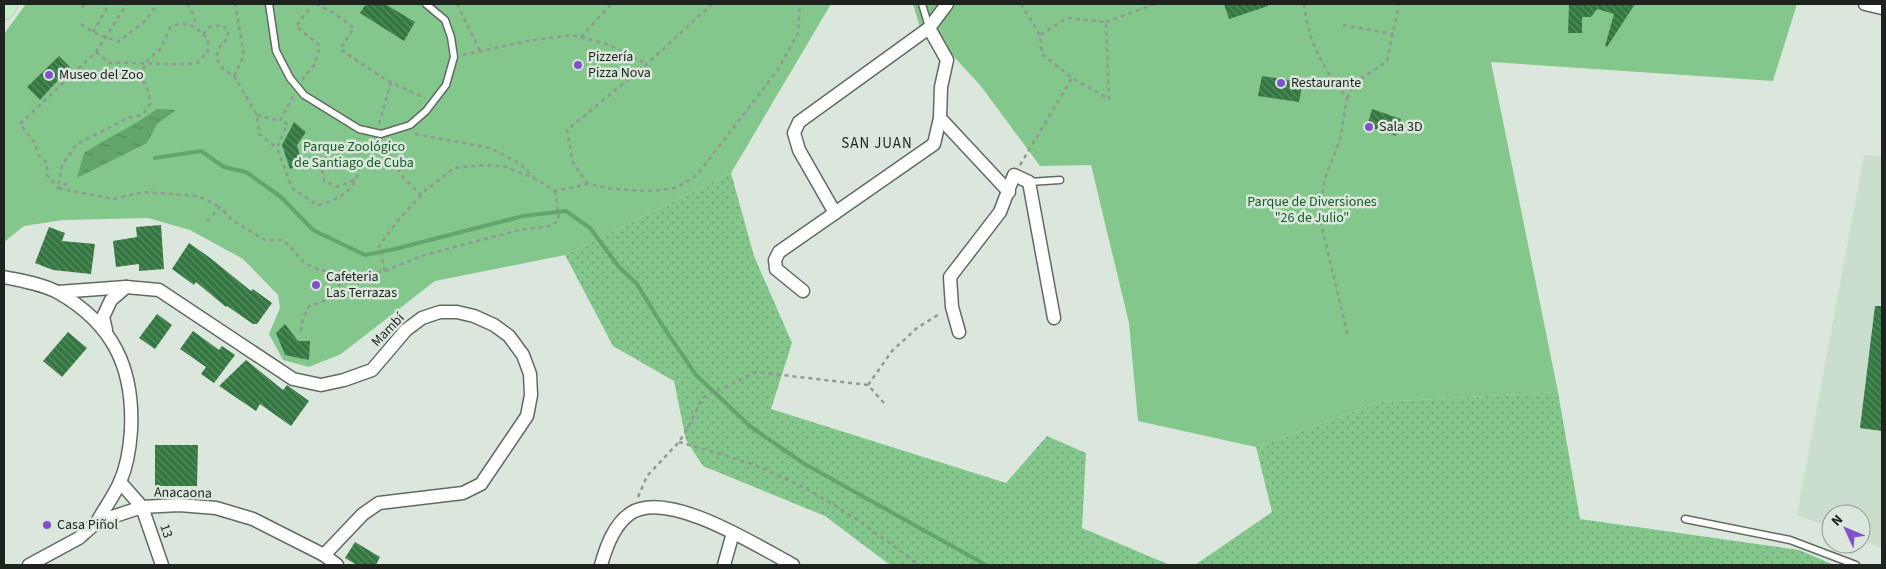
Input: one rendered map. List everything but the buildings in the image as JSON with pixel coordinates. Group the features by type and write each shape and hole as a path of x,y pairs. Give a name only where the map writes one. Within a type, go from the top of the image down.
{"main road":[{"path":"4,10 8,4"}],"street":[{"path":"835,212 799,150 794,133 799,122 929,28 947,4"},
{"path":"1865,4 1882,8"},
{"path":"803,291 776,269 775,260 779,252 934,144 940,118 941,87 947,60 929,28"},
{"path":"940,118 1009,192"},
{"path":"959,332 952,307 950,277 1000,212 1014,175 1029,182 1054,318"},
{"path":"5,280 30,283 58,292 93,317 106,333 127,373 130,396 130,439 120,482 97,522"},
{"path":"106,333 103,317 111,300 126,286"},
{"name":"Mambí","path":"58,292 126,286 159,290 293,379 321,384 344,380 372,370 406,330 422,318 440,312 457,312 474,316 494,325 509,336 522,355 530,374 531,394 527,416 481,484 463,493 379,503 363,514 324,554"},
{"path":"120,482 142,507"},
{"name":"Anacaona","path":"29,565 79,538 97,522 142,507 179,505 216,508 253,519 324,554 337,565"},
{"name":"13","path":"142,507 162,565"},
{"path":"601,565 605,550 617,528 632,513 653,507 676,511 709,521 793,565"},
{"path":"724,565 733,533"}],"lane":[{"path":"269,4 276,51 290,78 304,95 359,129 382,134 410,125 426,111 446,85 454,57 451,37 444,20 426,4"},
{"path":"922,4 929,28"},
{"path":"1029,182 1060,180"},
{"path":"1685,519 1790,540 1856,565"}],"path":[{"path":"82,8 84,4"},
{"path":"92,32 108,4"},
{"path":"127,4 96,52 20,124 35,143 38,154 47,163 47,175 58,188 114,199 143,192 198,196 220,207 232,220 265,240 282,240 290,246 304,263 319,270 363,274 384,271 424,255 519,230 551,226 559,220 555,191"},
{"path":"80,24 92,32 118,42 144,22 158,4"},
{"path":"187,4 195,17 194,25"},
{"path":"234,76 244,55 235,4"},
{"path":"280,120 297,86 315,64 320,46 296,26 315,4 334,13 354,28 340,49 391,82 434,101"},
{"path":"457,4 480,51"},
{"path":"580,37 611,4"},
{"path":"588,184 572,163 567,130 646,64 712,4"},
{"path":"384,271 379,246 399,219 421,196 454,168 485,165 506,167 536,179 555,191 588,184 614,189 652,191 676,188 697,176 777,71 798,33 800,4"},
{"path":"1021,4 1040,35 1042,54 1072,78 1109,99 1106,22"},
{"path":"1040,35 1067,18 1106,22 1155,4"},
{"path":"1304,4 1313,46 1330,78 1347,98"},
{"path":"1348,336 1319,215 1325,178 1340,140 1347,98 1355,84 1386,60 1398,4"},
{"path":"58,188 62,165 77,144 128,118 142,115 150,104 149,92 142,76 146,62 160,48 171,26 183,23 194,25 208,39 208,52 197,63 176,65 146,62 110,63 96,52"},
{"path":"203,34 210,27 222,25 228,30 228,38 220,46 216,58 223,69 234,76 257,115 259,134 277,148 292,188 317,204 330,202 342,195 356,179 359,156 359,129"},
{"path":"1343,25 1393,34"},
{"path":"454,57 527,41 572,35 607,44 646,64"},
{"path":"1014,175 1072,78"},
{"path":"373,132 380,123 391,82"},
{"path":"257,115 280,120 287,124 277,148"},
{"path":"421,196 404,177 389,153 393,130 490,148 519,162 536,179"},
{"path":"356,179 338,187 324,181 322,169 330,151 344,148 359,156"},
{"path":"58,188 67,183"},
{"path":"207,221 220,207"},
{"path":"301,331 301,324 310,306 327,301 340,286 343,273"},
{"path":"868,385 892,352 918,328 952,307"},
{"path":"632,513 647,476 679,442 702,398 756,372 868,385 884,403"},
{"path":"679,442 759,467 810,491 879,535 919,565"}],"shaded area":[{"path":"1864,155 1882,156 1882,548 1871,544 1871,504 1821,504 1821,524 1797,515"}],"green space":[{"name":"Parque Zoológico de Santiago de Cuba","path":"26,4 831,4 731,173 565,255 435,281 341,354 309,367 283,360 269,334 280,308 278,295 243,259 190,230 148,218 63,220 24,226 4,242 4,34"},
{"name":"Parque de Diversiones \"26 de Julio\"","path":"913,4 1797,4 1773,81 1491,62 1558,392 1381,402 1256,447 1138,421 1129,323 1091,165 1040,166 980,85 933,34 939,27 936,19 921,31"},
{"path":"731,173 754,256 792,343 771,409 1006,483 1047,436 1086,453 1082,528 1170,565 890,565 825,516 703,466 686,440 674,381 613,346 565,255"},
{"path":"1558,392 1580,519 1799,550 1834,565 1195,565 1272,512 1256,447 1381,402"}],"water":[{"path":"157,109 176,110 157,124 147,143 77,178 84,153"}],"waterway":[{"path":"155,158 201,151 224,167 246,172 281,197 313,230 365,255 523,216 566,211 590,228 619,267 637,284 696,375 751,427 803,463 986,565"}],"place":[{"name":"Pizzería Pizza Nova","path":"578,65"},
{"name":"Museo del Zoo","path":"49,75"},
{"name":"Restaurante","path":"1281,83"},
{"name":"Sala 3D","path":"1369,127"},
{"name":"Cafeteria Las Terrazas","path":"316,285"},
{"name":"Casa Piñol","path":"47,525"}],"district":[{"name":"SAN JUAN","path":"877,143"}]}
